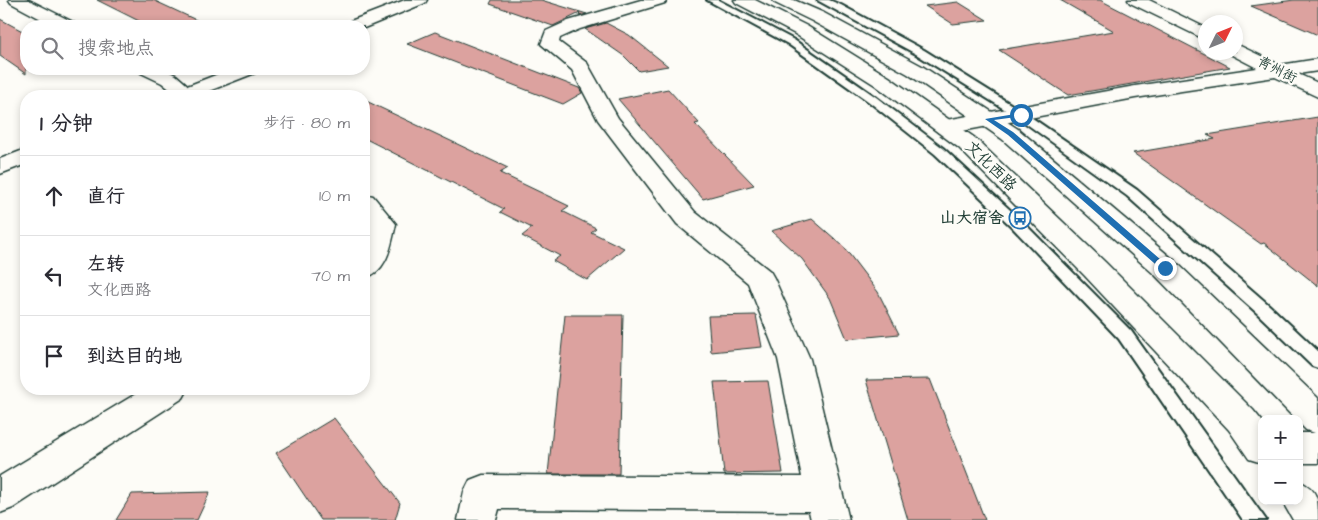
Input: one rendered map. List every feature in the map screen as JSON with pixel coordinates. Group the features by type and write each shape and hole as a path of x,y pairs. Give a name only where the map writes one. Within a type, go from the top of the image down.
{"street":[{"path":"17,0 55,20"},
{"path":"369,20 419,0"},
{"path":"477,520 483,492 828,507 794,359 760,278 686,218 609,120 580,67 550,44 552,35 574,25 659,0"},
{"name":"文化西路","path":"742,0 817,40 882,81 968,143 1095,269 1241,420 1258,443"},
{"name":"文化西路","path":"780,0 818,17 915,70 1010,134 1165,268 1318,420"},
{"path":"1136,0 1198,31"},
{"name":"青州街","path":"1243,54 1318,91"},
{"path":"946,127 1021,115 1135,92 1318,65"},
{"path":"160,75 168,79 180,90"},
{"path":"197,90 233,75"},
{"path":"0,167 20,159"},
{"path":"370,208 383,224 375,256 370,262"},
{"path":"0,496 162,395"},
{"path":"1303,448 1318,448"},
{"path":"1303,503 1316,520"}],"lane":[{"path":"711,0 791,42 872,99 939,151 1016,223 1125,335 1255,520"},
{"path":"821,0 838,7 920,52 1021,115 1132,193 1263,309 1318,361"}],"building":[{"path":"97,0 153,0 196,20 137,20"},
{"path":"492,0 541,0 587,14 579,16 580,13 553,26 490,4"},
{"path":"1060,0 1100,0 1198,51 1198,60 1216,60 1230,67 1068,95 999,50 1114,31"},
{"path":"1294,0 1318,0 1318,35 1251,6"},
{"path":"958,2 987,20 953,24 925,6"},
{"path":"0,19 20,30 20,70 0,56"},
{"path":"606,23 629,35 668,66 639,71 624,56 585,29"},
{"path":"435,32 579,88 582,93 563,104 407,44"},
{"path":"668,89 699,123 695,124 754,185 703,199 618,99"},
{"path":"370,103 508,168 500,173 569,206 562,211 596,228 591,232 624,248 587,280 553,261 560,256 522,236 532,228 500,212 504,209 370,141"},
{"path":"1318,117 1318,286 1264,243 1261,244 1133,153 1215,139 1207,135"},
{"path":"812,219 843,246 878,292 899,334 847,339 830,298 802,259 771,231"},
{"path":"565,315 623,315 619,474 548,474"},
{"path":"756,315 762,347 711,352 708,316"},
{"path":"930,379 985,520 908,520 866,380"},
{"path":"768,381 783,473 724,474 714,382"},
{"path":"334,418 400,503 395,520 321,520 276,453"},
{"path":"210,492 197,520 116,520 132,494"}],"place":[{"name":"山大宿舍","path":"1020,218"}],"route":[{"path":"1021,115 988,119 1010,134 1165,268"}]}
